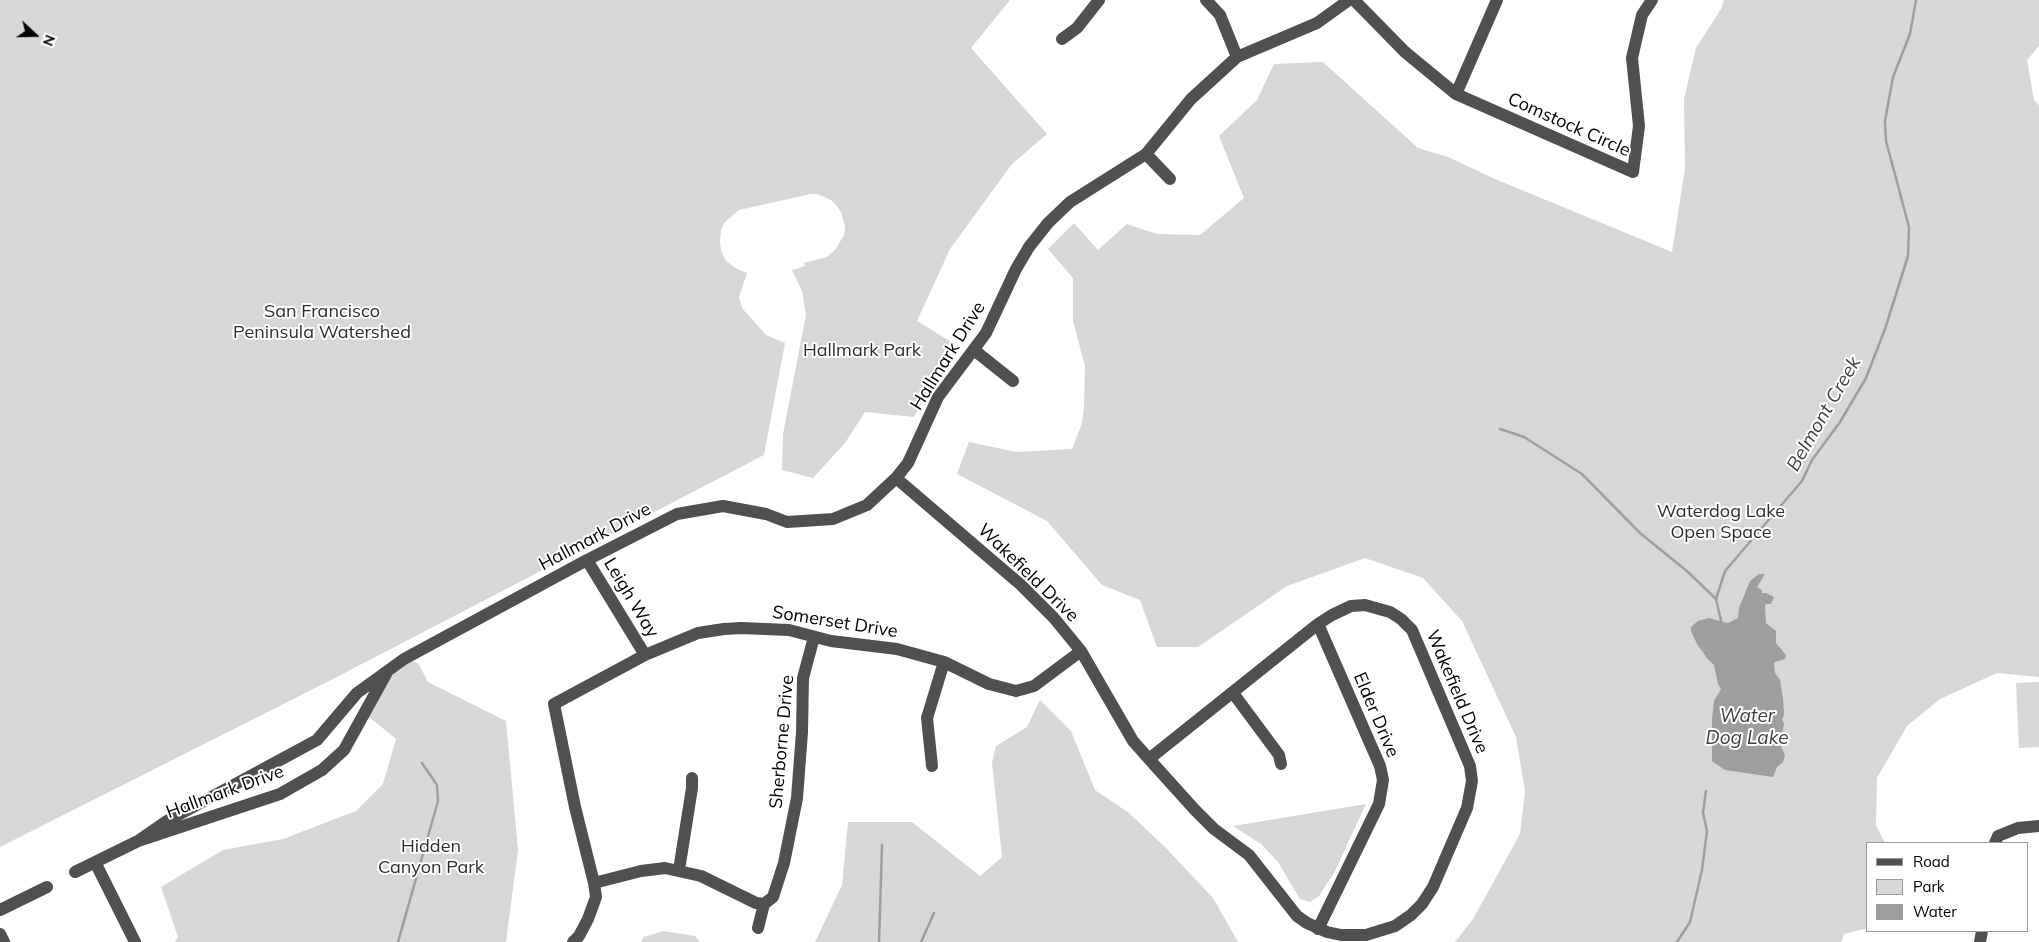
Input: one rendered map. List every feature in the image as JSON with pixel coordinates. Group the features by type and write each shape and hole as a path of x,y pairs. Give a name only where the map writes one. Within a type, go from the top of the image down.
{"street":[{"path":"1062,39 1077,28 1099,0"},
{"path":"1206,0 1220,15 1237,57"},
{"name":"Hallmark Drive","path":"138,841 166,821 318,740 357,693 404,659 677,514 723,506 766,514 787,522 833,519 867,505 896,478 908,463 938,397 986,333 1029,247 1048,223 1070,202 1146,154 1191,100 1237,57 1316,22 1349,0"},
{"name":"Comstock Circle","path":"1354,0 1405,52 1456,94 1633,172 1639,126 1632,58 1642,15 1652,0"},
{"path":"1456,94 1497,0"},
{"path":"1146,154 1170,179"},
{"path":"974,350 1013,381"},
{"name":"Wakefield Drive","path":"896,478 1021,585 1054,618 1081,652 1134,742 1149,759 1214,829 1249,855 1297,916 1318,929 1341,935 1366,935 1395,926 1411,915 1422,904 1433,887 1467,808 1472,781 1470,766 1417,639 1407,624 1390,612 1365,605 1351,606 1332,614 1149,759"},
{"name":"Leigh Way","path":"588,560 645,655"},
{"name":"Elder Drive","path":"1318,624 1380,766 1383,780 1379,804 1318,929"},
{"name":"Somerset Drive","path":"594,883 575,807 554,704 645,655 698,633 741,628 788,630 814,637 897,649 944,662 989,684 1016,691 1034,686 1081,652"},
{"name":"Sherborne Drive","path":"758,928 764,904 773,897 778,885 790,841 800,765 802,678 814,637"},
{"path":"932,766 927,718 944,662"},
{"name":"Hallmark Drive","path":"75,872 138,841 280,794 322,770 344,750 388,671"},
{"path":"1233,693 1279,755 1281,764"},
{"path":"679,870 692,778"},
{"path":"1995,842 1998,836 2018,828 2039,826"},
{"path":"95,862 135,942"},
{"path":"573,942 580,936 592,913 596,897 594,883 641,871 665,868 679,870 701,876 756,903 764,904"},
{"path":"0,910 47,887"},
{"path":"0,934 4,942"}],"green space":[{"name":"San Francisco Peninsula Watershed","path":"0,0 1010,0 971,48 1047,134 1012,164 950,249 917,321 953,343 914,417 865,412 845,443 813,478 782,470 783,434 806,315 802,291 792,270 805,266 804,263 827,257 835,250 844,235 845,226 841,212 836,205 831,200 817,194 739,210 725,222 721,230 721,251 726,261 747,273 739,297 742,308 766,335 785,343 764,455 333,679 0,847"},
{"name":"Waterdog Lake Open Space","path":"1724,0 2039,0 2039,46 2027,60 2034,100 2039,105 2039,677 1997,673 1940,699 1907,726 1877,778 1876,825 1884,842 1866,842 1866,928 1844,934 1841,942 1455,942 1473,919 1520,834 1525,791 1516,737 1462,621 1423,578 1365,558 1287,586 1198,647 1157,647 1140,600 1102,585 1047,521 957,474 969,442 1016,452 1072,449 1082,423 1085,366 1073,321 1073,278 1048,249 1074,223 1098,250 1127,224 1157,234 1200,235 1244,198 1219,136 1257,100 1274,64 1323,62 1418,148 1448,157 1495,179 1672,252 1685,168 1684,99 1696,48 1721,9"},
{"name":"Hidden Canyon Park","path":"404,659 418,663 428,682 506,721 518,850 506,942 175,942 178,937 161,887 223,850 283,839 356,811 383,784 396,739 364,713 388,671"},
{"path":"2039,682 2039,747 2019,748 2016,683"},
{"path":"1040,700 1071,731 1095,790 1129,813 1165,847 1213,898 1238,942 815,942 842,885 848,822 912,822 980,876 1002,857 992,762 996,746 1027,727"},
{"path":"1366,804 1334,873 1319,896 1310,902 1300,899 1278,862 1261,844 1233,826"},
{"path":"663,931 695,936 700,942 641,942 644,937"}],"water":[{"name":"Water Dog Lake","path":"1759,574 1765,574 1757,587 1762,590 1762,593 1774,597 1771,604 1766,604 1765,606 1766,623 1776,631 1776,643 1786,655 1785,659 1774,664 1775,673 1780,680 1783,699 1784,715 1782,719 1784,724 1780,744 1785,755 1783,762 1777,767 1773,777 1725,770 1712,761 1714,701 1721,689 1714,665 1697,644 1691,631 1691,627 1698,621 1709,618 1728,623 1738,618 1739,608 1750,581"}],"waterway":[{"name":"Belmont Creek","path":"1722,625 1716,599 1725,571 1802,481 1812,460 1840,422 1866,378 1885,329 1908,256 1909,227 1886,141 1885,121 1893,77 1910,34 1916,0"},
{"path":"1500,429 1524,437 1582,474 1640,533 1688,572 1715,598"},
{"path":"398,942 438,801 437,785 422,763"},
{"name":"Belmont Creek","path":"1677,942 1690,922 1702,870 1707,831 1703,813 1706,791"},
{"path":"879,942 882,845"},
{"path":"921,942 934,913"}],"park label":[{"name":"Hallmark Park","path":"862,351"}]}
